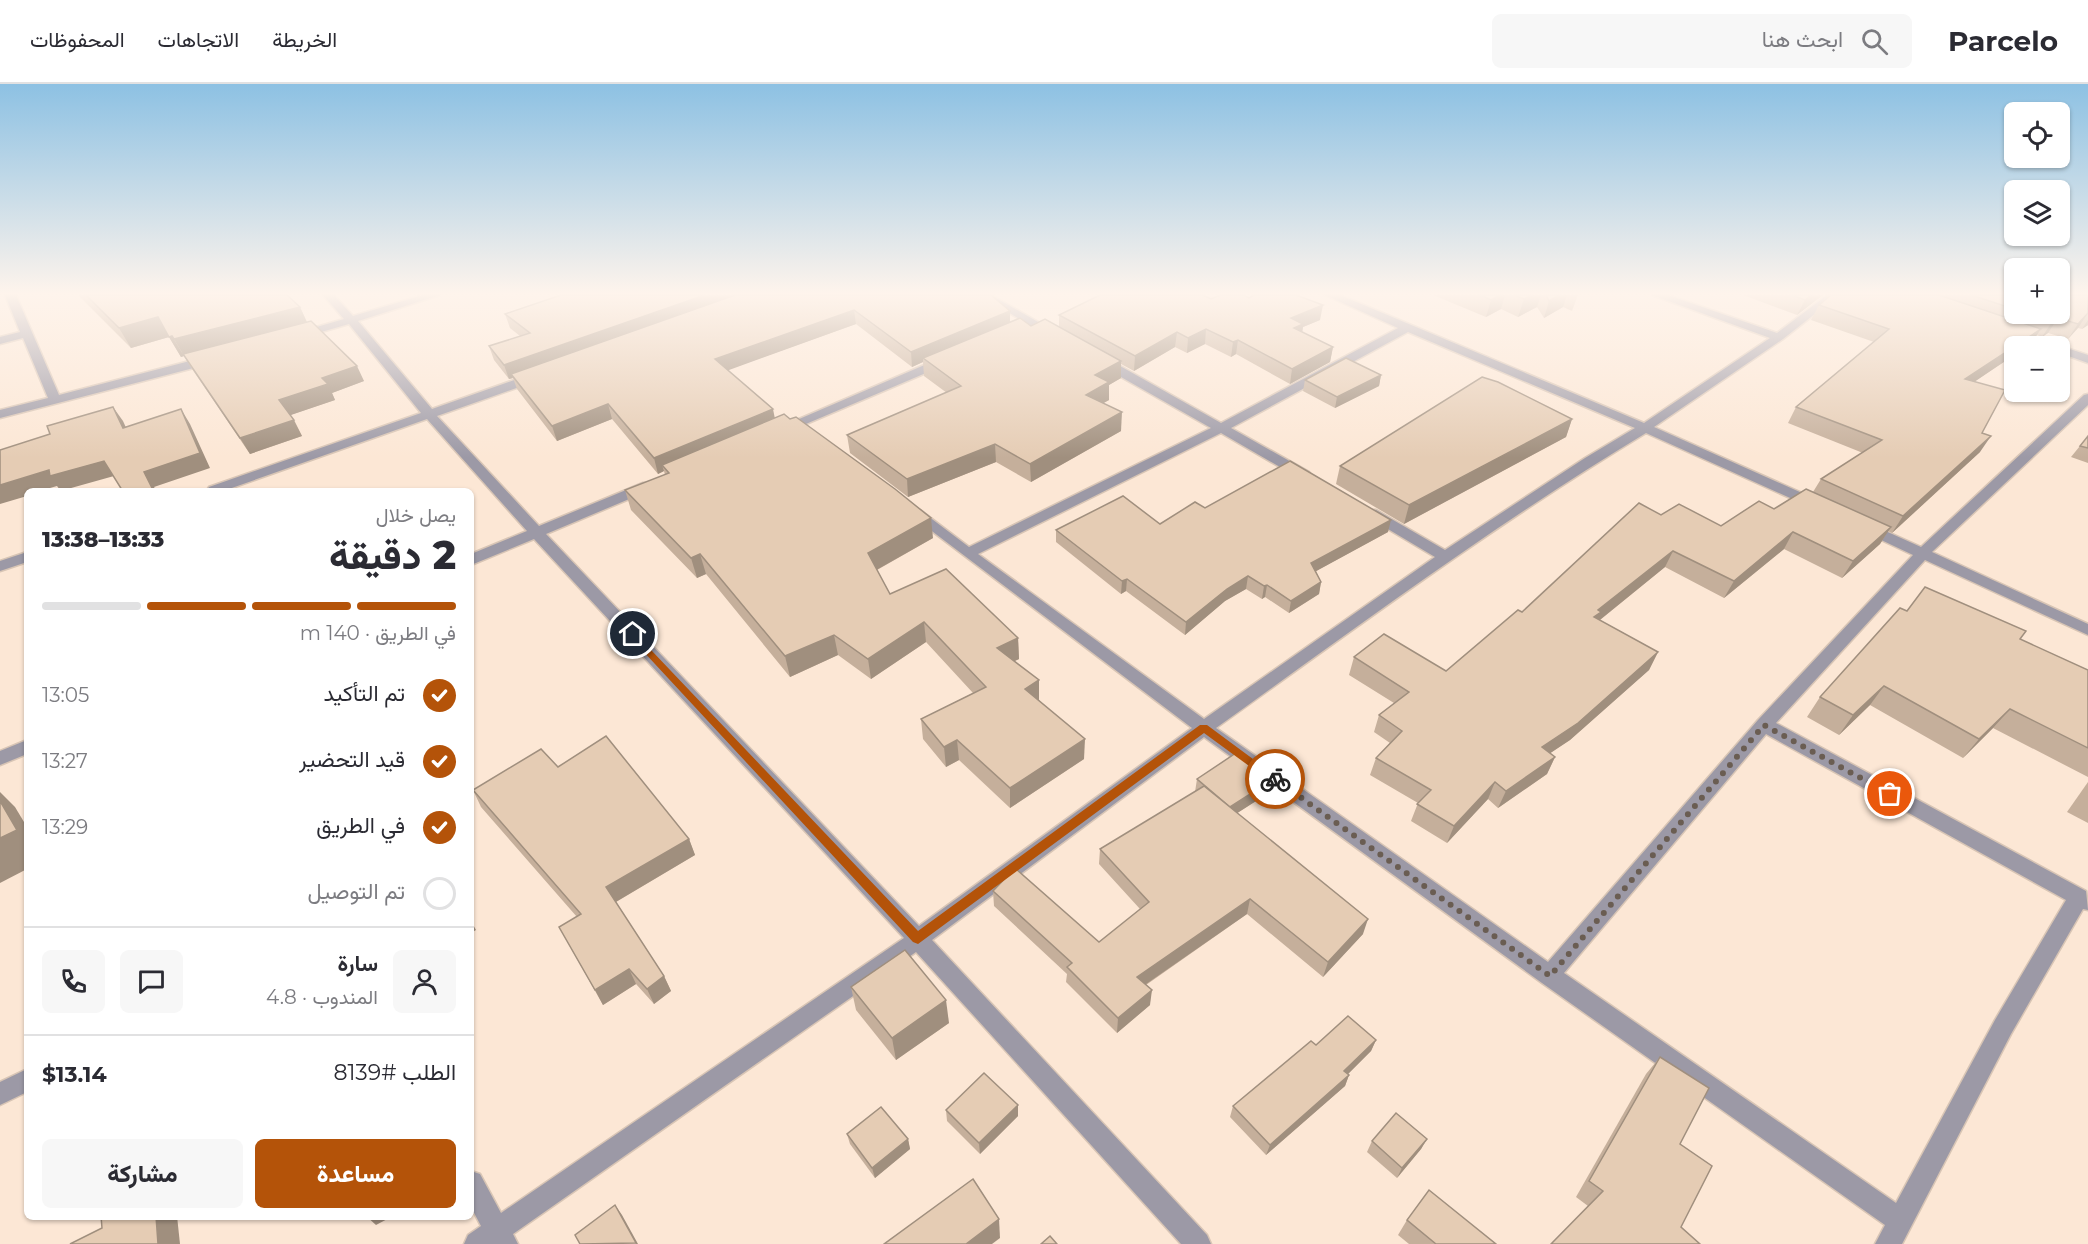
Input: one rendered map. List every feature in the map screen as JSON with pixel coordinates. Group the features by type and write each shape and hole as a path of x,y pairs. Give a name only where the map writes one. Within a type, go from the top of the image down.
{"street":[{"path":"33,349 55,400"},
{"path":"375,349 429,414 537,533 918,939 1198,1244"},
{"path":"968,553 1223,427 1368,349"},
{"path":"1461,349 1645,428 1827,510"},
{"path":"477,1244 501,1237 918,939 1204,728 1445,557 1590,461 1645,428 1761,349"},
{"path":"2070,353 2088,359"},
{"path":"765,436 802,426 958,355"},
{"path":"1092,356 1223,427 1314,480"},
{"path":"0,414 220,357"},
{"path":"220,488 552,370"},
{"path":"1550,976 1764,725 1923,553 2088,398"},
{"path":"474,559 657,482"},
{"path":"902,502 1204,728 1550,976 1901,1221"},
{"path":"1354,504 1445,557"},
{"path":"1848,519 2088,630"},
{"path":"0,567 24,558"},
{"path":"1764,725 2083,900 2003,1027 1888,1244"},
{"path":"0,758 24,748"},
{"path":"0,1094 24,1082"},
{"path":"474,1188 501,1237"}],"building":[{"path":"202,349 340,349 357,366 322,378 328,384 279,400 294,420 240,438 183,354"},
{"path":"491,349 550,349 504,365"},
{"path":"582,349 743,349 715,359 773,409 654,458 608,404 552,426 511,374"},
{"path":"945,349 1100,349 1121,361 1095,375 1109,382 1086,395 1122,412 1030,464 995,444 907,479 847,435 961,386 923,358"},
{"path":"1122,349 1147,349 1135,356"},
{"path":"1255,349 1329,349 1292,369"},
{"path":"1865,349 2004,349 2004,353 1965,379 2004,390 1982,433 1991,436 1903,516 1821,479 1882,440 1796,407"},
{"path":"1346,358 1381,375 1337,397 1305,380"},
{"path":"1482,377 1498,382 1572,419 1409,505 1340,466"},
{"path":"113,407 123,428 181,409 200,453 144,472 152,488 121,488 104,461 50,476 49,470 0,485 0,450 50,434 47,426"},
{"path":"784,414 790,419 796,417 931,518 868,553 890,594 946,569 1018,638 997,648 1039,680 1025,689 1085,739 1010,788 957,740 944,747 921,719 986,687 924,622 868,659 834,635 785,656 700,554 691,558 625,490 669,473 662,465"},
{"path":"2088,436 2088,448 2080,446"},
{"path":"1290,461 1391,520 1311,563 1321,582 1291,601 1248,576 1227,589 1186,622 1127,579 1122,581 1056,530 1123,496 1160,524 1195,502 1205,508"},
{"path":"1806,489 1891,527 1853,561 1793,532 1734,581 1673,551 1598,610 1601,612 1594,617 1658,652 1578,723 1542,747 1555,757 1506,791 1495,782 1454,826 1417,804 1431,790 1376,758 1402,731 1379,715 1409,692 1354,657 1384,634 1446,671 1518,610 1522,612 1639,503 1661,515 1679,504 1721,526 1759,501 1774,509"},
{"path":"1925,587 2026,631 2020,639 2088,670 2088,748 2010,709 1979,739 1884,686 1853,715 1820,697 1900,608 1907,611"},
{"path":"606,736 689,839 606,887 664,976 647,989 629,969 595,990 559,927 581,914 474,791 541,749 558,767"},
{"path":"1236,753 1269,782 1230,807 1197,779"},
{"path":"1204,786 1368,919 1328,962 1250,899 1137,977 1152,990 1118,1018 1067,967 1072,963 993,891 1015,868 1099,942 1149,902 1100,849"},
{"path":"0,801 17,830 0,838"},
{"path":"905,950 946,1000 892,1038 851,987"},
{"path":"1348,1016 1376,1040 1344,1071 1349,1075 1270,1145 1233,1106 1311,1041 1316,1045"},
{"path":"1660,1057 1709,1088 1680,1144 1712,1166 1681,1227 1700,1244 1551,1244 1603,1191 1589,1181"},
{"path":"984,1073 1018,1105 979,1143 946,1110"},
{"path":"881,1107 908,1139 872,1168 847,1134"},
{"path":"1396,1113 1427,1139 1402,1168 1372,1141"},
{"path":"973,1179 999,1219 966,1244 884,1244"},
{"path":"1429,1190 1496,1244 1436,1244 1407,1220"},
{"path":"615,1205 636,1243 580,1244 575,1235"},
{"path":"101,1220 156,1220 158,1244 70,1244 102,1228"},
{"path":"1050,1236 1057,1244 1041,1244"}],"way so far":[{"path":"1275,779 1550,976 1764,725 1890,794"}],"route":[{"path":"633,634 918,939 1204,728 1275,779"}]}
